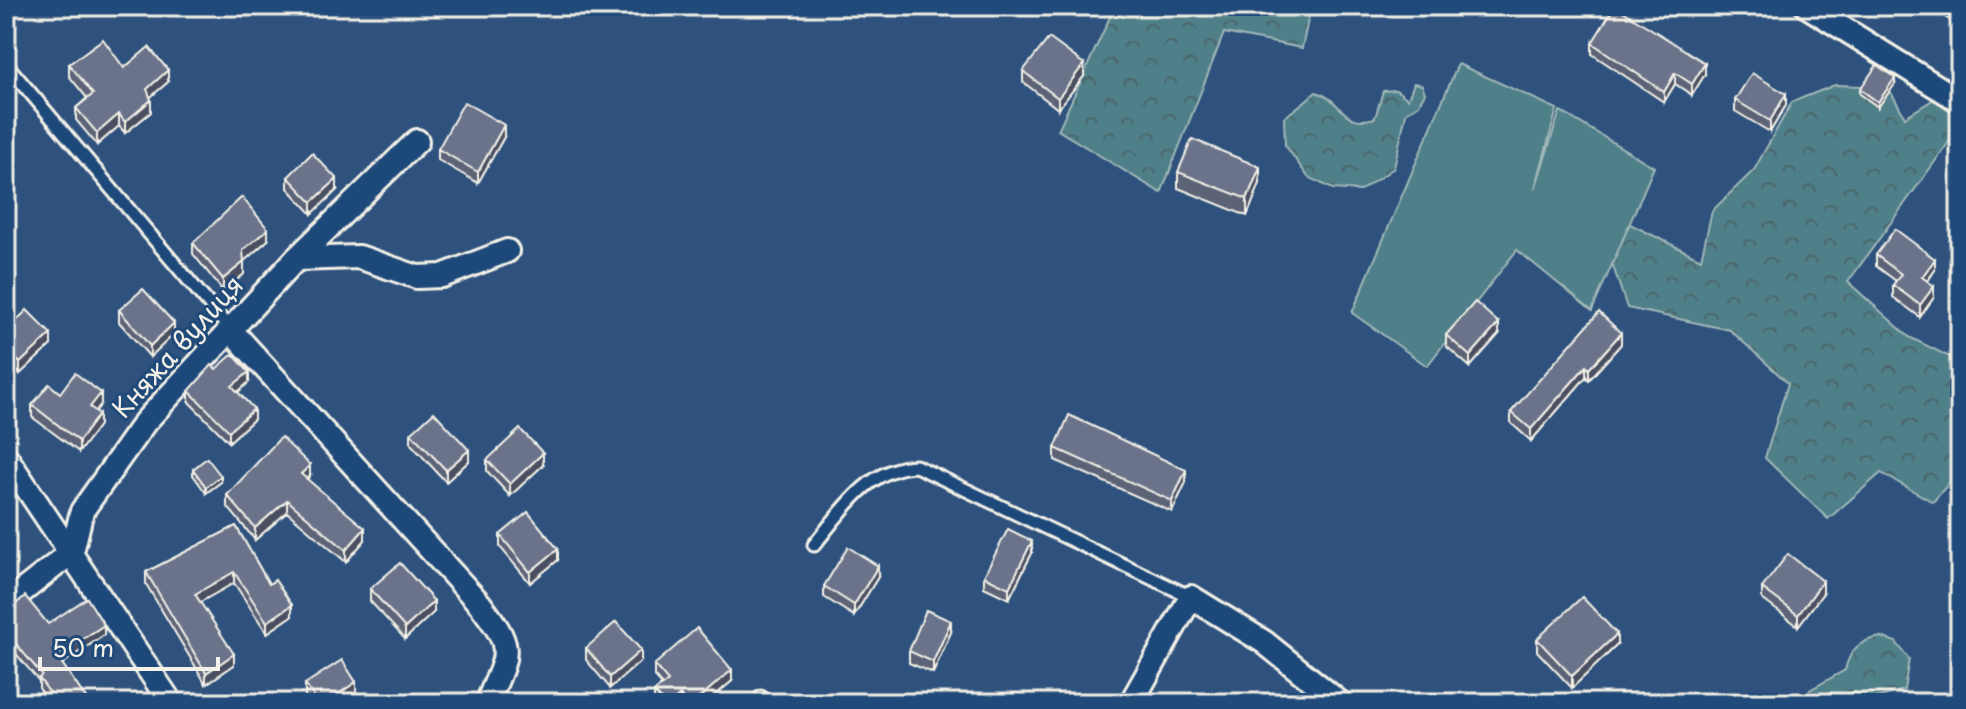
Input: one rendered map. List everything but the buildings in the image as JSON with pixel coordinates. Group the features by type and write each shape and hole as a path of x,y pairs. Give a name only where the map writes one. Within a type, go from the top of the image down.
{"street":[{"path":"1807,6 1960,101"},
{"name":"Княжа вулиця","path":"72,552 82,511 145,422 229,328 417,141"},
{"path":"296,259 359,257 417,277 442,276 507,251"},
{"path":"229,328 471,594 505,637 504,663 487,703"},
{"path":"6,457 171,703"},
{"path":"6,604 72,552"},
{"path":"1131,703 1191,597 1264,642 1340,703"}],"lane":[{"path":"6,64 229,328"},
{"path":"814,545 852,499 879,474 897,466 916,466 1191,597"}],"green space":[{"path":"1115,6 1311,6 1302,48 1224,33 1161,193 1058,130"},
{"path":"1458,64 1557,109 1535,189 1560,111 1654,167 1592,311 1517,250 1427,366 1352,313"},
{"path":"1414,83 1422,85 1425,93 1419,104 1406,113 1394,168 1360,191 1333,189 1308,177 1285,145 1284,118 1316,92 1349,116 1364,120 1375,118 1383,91 1396,90 1408,99"},
{"path":"1835,85 1888,87 1905,117 1936,98 1960,111 1960,142 1952,138 1848,282 1909,337 1960,362 1960,470 1933,502 1881,473 1828,519 1765,458 1788,383 1730,330 1627,308 1606,245 1626,222 1701,259 1712,211 1754,170 1792,102"},
{"path":"1881,637 1896,642 1909,659 1904,690 1870,700 1854,692 1849,703 1806,703 1810,690 1845,670 1857,647 1867,640"}]}
